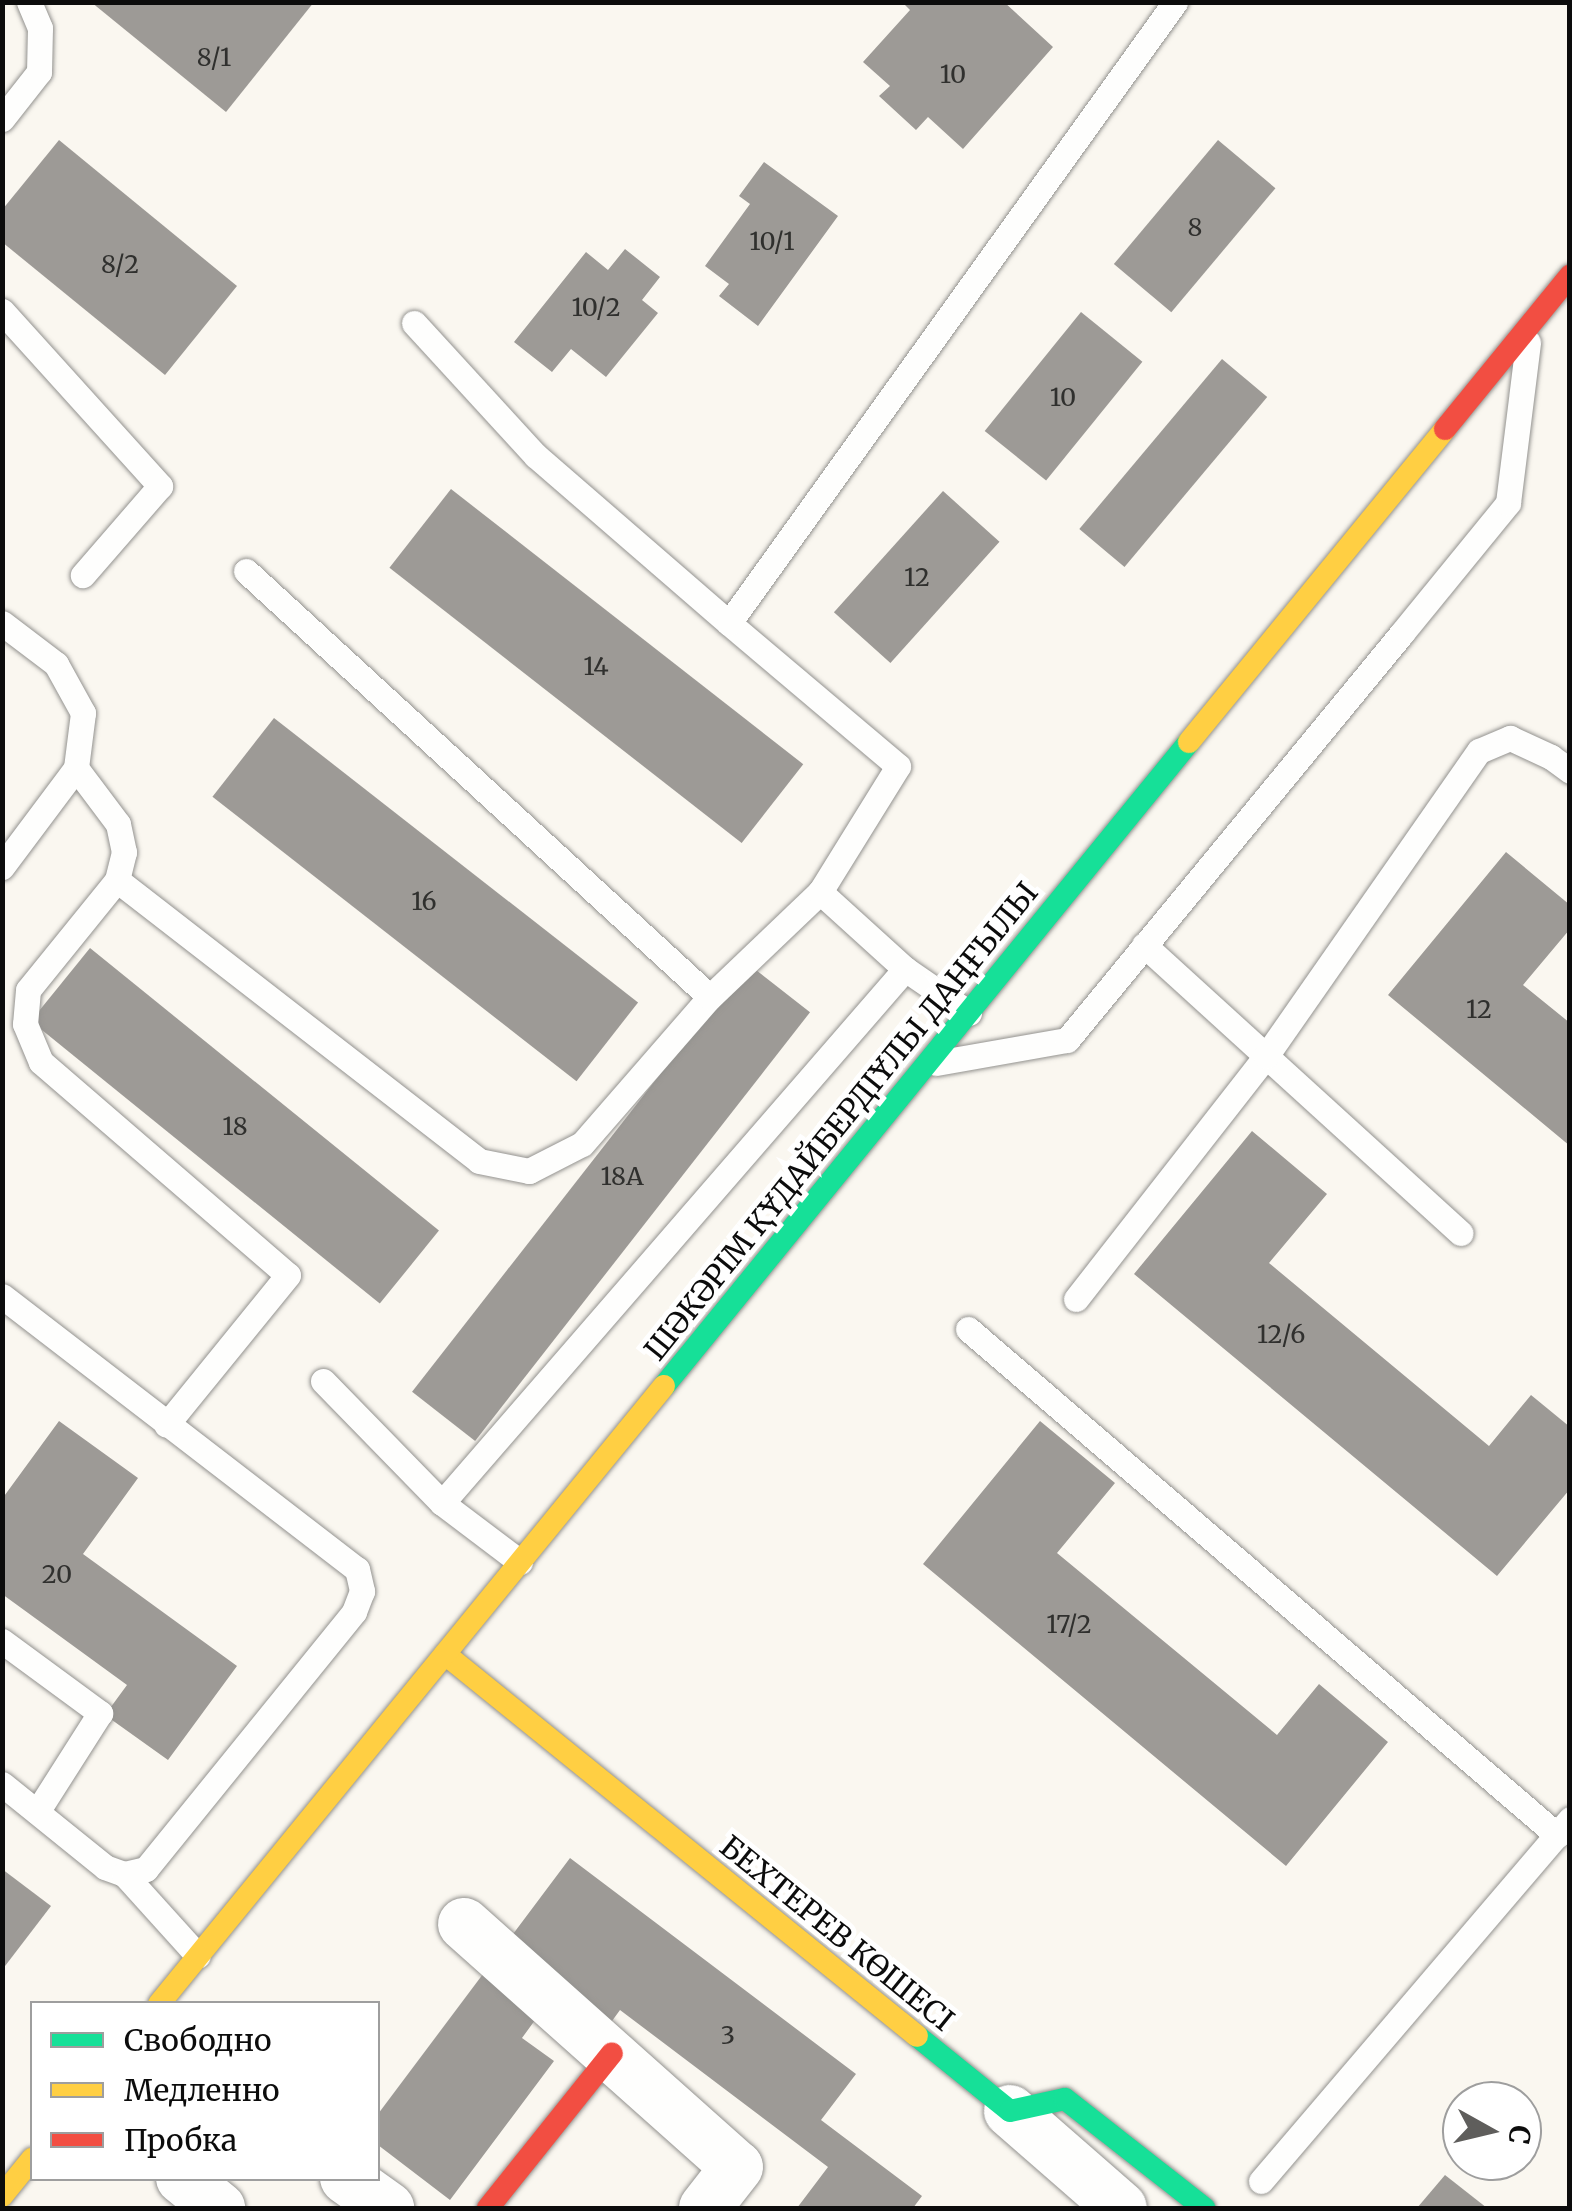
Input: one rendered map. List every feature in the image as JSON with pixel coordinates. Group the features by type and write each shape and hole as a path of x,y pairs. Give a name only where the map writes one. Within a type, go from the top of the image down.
{"main road":[{"name":"ШӘКӘРІМ ҚҰДАЙБЕРДІҰЛЫ ДАҢҒЫЛЫ","path":"161,2001 1570,276"},
{"name":"БЕХТЕРЕВ КӨШЕСІ","path":"445,1654 1010,2111"},
{"path":"488,2208 612,2054"},
{"path":"1010,2111 1064,2099 1204,2208"},
{"path":"2,2196 19,2163"}],"street":[{"path":"464,1924 737,2167 705,2208"},
{"path":"1010,2111 1121,2208"},
{"path":"186,2181 219,2208"},
{"path":"350,2181 388,2208"}],"lane":[{"path":"2,119 39,72 40,28 29,2"},
{"path":"729,623 1175,2"},
{"path":"2,312 160,486 83,574"},
{"path":"117,880 479,1162 529,1171 582,1144 710,997 820,892 898,766 536,456 414,323"},
{"path":"926,1064 1067,1040 1508,504 1530,326"},
{"path":"246,571 710,997"},
{"path":"2,623 56,664 84,712 76,768 2,867"},
{"path":"1076,1300 1266,1056 1478,751 1510,738 1551,756 1570,771"},
{"path":"76,768 118,824 124,852 117,880 28,990 25,1024 41,1062 288,1275 166,1424"},
{"path":"820,892 905,969 968,1012"},
{"path":"1144,945 1460,1233"},
{"path":"442,1503 905,969"},
{"path":"2,1296 357,1569 362,1591 354,1612 146,1869 124,1874"},
{"path":"968,1329 1563,1827 1262,2182"},
{"path":"324,1381 442,1503 520,1562"},
{"path":"2,1641 100,1713 37,1812"},
{"path":"2,1784 105,1867 124,1874 198,1956"}],"building":[{"path":"91,2 314,2 226,112"},
{"path":"902,2 1004,2 1053,47 963,149 928,117 916,130 879,96 890,86 863,62 910,10"},
{"path":"59,140 237,286 165,375 2,242 2,210"},
{"path":"1218,140 1275,188 1171,312 1114,264"},
{"path":"764,162 838,216 758,326 719,296 729,284 705,266 750,204 739,196"},
{"path":"625,249 660,277 642,300 658,313 606,377 571,349 552,372 514,342 586,252 608,270"},
{"path":"1081,312 1142,362 1046,481 985,431"},
{"path":"1222,359 1267,397 1124,567 1079,529"},
{"path":"451,489 803,764 742,843 389,568"},
{"path":"943,491 999,542 890,663 834,612"},
{"path":"274,718 638,1002 576,1081 212,797"},
{"path":"1506,852 1570,905 1570,929 1523,985 1570,1023 1570,1146 1388,995"},
{"path":"90,948 439,1231 380,1304 31,1021"},
{"path":"747,963 810,1012 475,1441 412,1392"},
{"path":"1252,1131 1327,1194 1269,1263 1489,1446 1531,1395 1570,1427 1570,1489 1497,1576 1134,1274"},
{"path":"59,1421 138,1478 83,1554 237,1666 168,1760 105,1715 127,1685 2,1594 2,1499"},
{"path":"1040,1421 1115,1483 1057,1553 1277,1735 1319,1684 1388,1742 1286,1866 923,1564"},
{"path":"570,1858 856,2074 821,2120 922,2196 913,2208 797,2208 828,2167 620,2010 604,2032 554,1994 522,2038 554,2061 450,2200 380,2147 380,2111"},
{"path":"2,1869 51,1906 2,1970"},
{"path":"1442,2179 1453,2181 1487,2208 1417,2208"}],"traffic: fast":[{"path":"664,1386 1189,742"},
{"path":"917,2036 1010,2111 1065,2099 1204,2208"}],"traffic: slow":[{"path":"1189,742 1445,429"},
{"path":"161,2001 664,1386"},
{"path":"445,1654 917,2036"},
{"path":"2,2196 30,2161"}],"traffic: jam":[{"path":"1445,429 1570,276"},
{"path":"488,2208 612,2053"}]}
